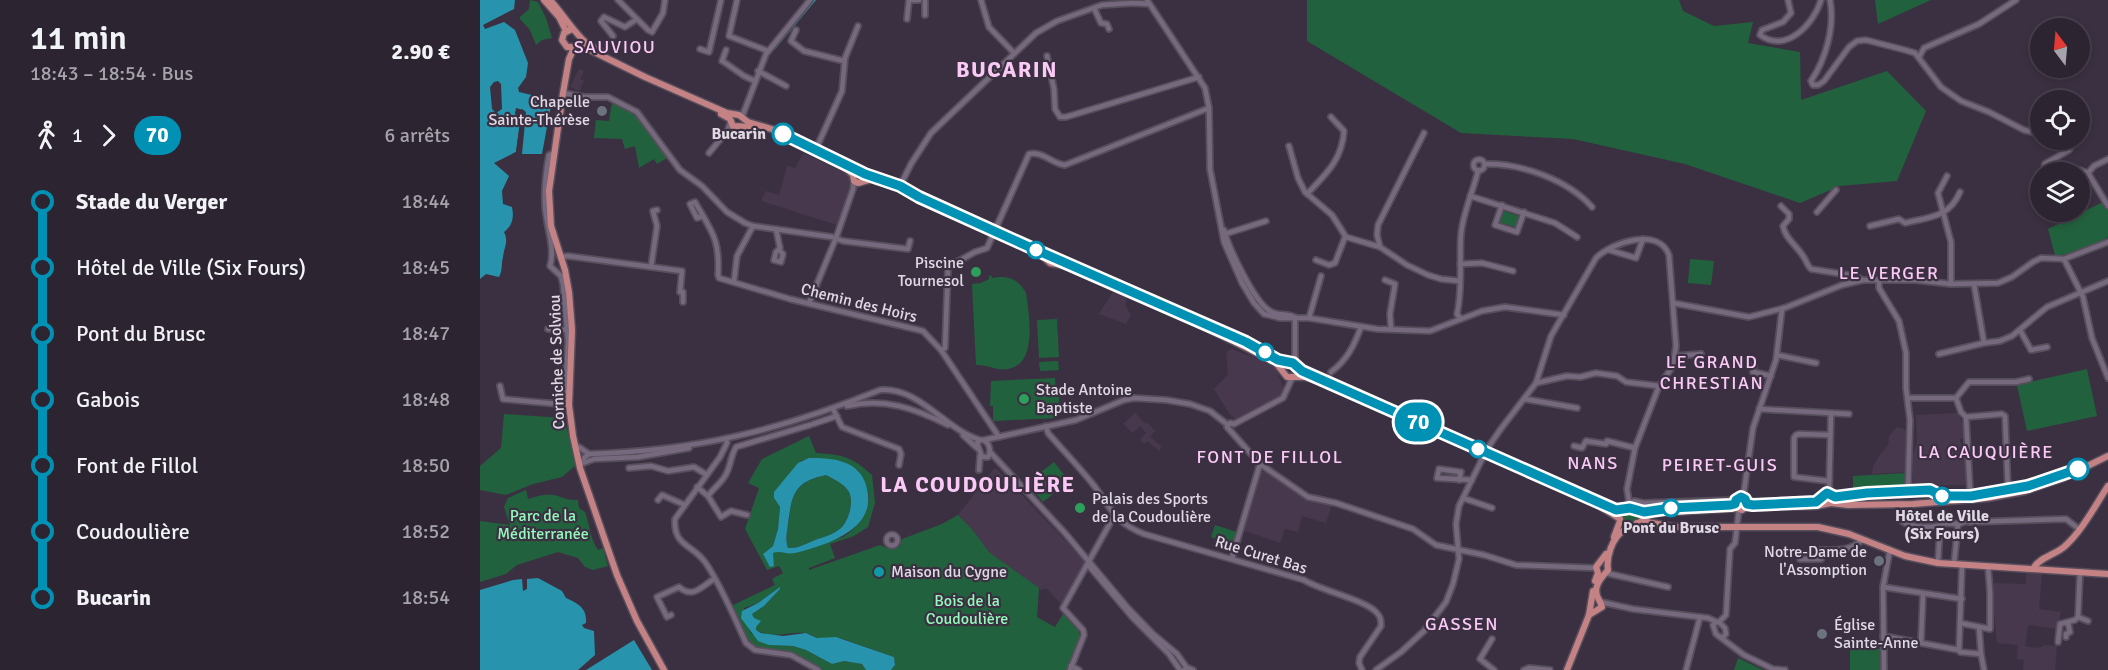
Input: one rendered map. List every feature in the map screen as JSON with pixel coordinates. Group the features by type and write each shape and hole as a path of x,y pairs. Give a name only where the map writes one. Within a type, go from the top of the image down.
{"main road":[{"path":"544,0 569,30 579,33 586,43 627,67"},
{"path":"550,0 569,30"},
{"path":"569,30 562,37 565,46 588,49 683,94 735,122 783,136 834,160 859,177 872,179 919,197 1052,259 1183,316 1276,363 1283,372 1331,383"},
{"path":"576,47 581,37"},
{"name":"Corniche de Solviou","path":"565,46 565,78"},
{"name":"Corniche de Solviou","path":"576,47 569,59 565,78 550,176 549,206 552,231 567,280 569,405 577,445 584,461"},
{"path":"735,122 778,131 816,149 859,177 900,186 919,197"},
{"path":"1183,316 1188,316 1246,342 1278,360 1292,364 1590,500 1623,511"},
{"path":"1283,372 1292,364"},
{"path":"1292,364 1296,372 1293,376"},
{"path":"1828,497 1848,505 1903,504 1935,497 1971,496 2062,476 2108,454"},
{"path":"1637,512 1740,504 1816,502 1828,497 1930,490 1935,497 1972,500 2025,491 2063,478 2108,454"},
{"path":"584,461 621,584 637,621 664,670"},
{"path":"584,461 626,586 669,670"},
{"path":"2034,568 2037,563 2062,549 2079,530 2108,486"},
{"path":"1590,500 1628,527"},
{"path":"1603,569 1618,535 1649,514 1740,504"},
{"path":"1567,670 1588,615 1597,604 1597,590 1603,569 1623,511 1630,505 1637,512 1638,522"},
{"path":"1638,522 1674,527 1818,527 1837,531 1914,558 1938,563 2108,574"}],"street":[{"path":"618,0 652,32 663,13 665,0"},
{"path":"700,49 709,52 721,0"},
{"path":"737,0 729,36 768,51"},
{"path":"709,153 735,122 752,96 758,71 768,51 810,0"},
{"path":"907,19 910,0 919,0"},
{"path":"925,0 925,15"},
{"path":"981,0 989,27 1014,53"},
{"path":"1788,0 1791,13 1783,22 1762,30 1760,35 1763,38 1787,39 1796,35 1812,18 1821,0"},
{"path":"1830,0 1832,14 1827,45 1820,67 1811,81 1813,85 1821,84 1849,47 1866,40 1905,50 1919,57 1941,87 1961,102 1989,112 2030,132"},
{"path":"1919,57 1924,48 1979,24 2016,0"},
{"path":"900,186 931,133 1014,53 1046,26 1102,3 1140,1 1205,88 1209,108 1210,165 1224,235 1239,276 1257,307 1264,314 1273,317 1309,318 1361,327 1430,332 1451,324 1462,314 1472,315 1489,309 1505,307 1564,315"},
{"path":"1094,8 1101,23 1107,24 1109,29"},
{"path":"613,36 602,24 604,17 625,27 637,19"},
{"path":"816,149 842,91 844,61 858,26"},
{"path":"796,30 791,41 804,51 844,61"},
{"path":"726,50 722,61 755,81"},
{"path":"1047,56 1054,89 1055,109 1060,117 1198,77"},
{"path":"758,71 786,87"},
{"path":"563,93 584,97 609,97 637,112 680,171 702,186 727,212 753,226 908,249 910,242"},
{"path":"941,350 945,348 948,267 975,252 984,250 1029,154 1038,153 1059,165 1065,165 1209,108"},
{"path":"1307,194 1338,159 1344,131 1331,117"},
{"path":"1380,246 1377,235 1378,225 1424,134"},
{"path":"1289,146 1298,178 1307,194 1332,215 1345,237 1380,246 1421,272 1441,279 1461,281"},
{"path":"2048,162 2069,150"},
{"path":"548,329 569,330 562,279 550,266 553,253 544,186 549,155 554,153"},
{"path":"2090,171 2108,159"},
{"path":"1478,171 1474,167 1476,161 1481,160 1485,164 1506,165 1537,173 1585,198 1592,207"},
{"path":"1462,314 1459,300 1463,218 1478,171 1483,169 1485,164"},
{"path":"1947,176 1938,192 1951,242 1951,284"},
{"path":"2090,176 2108,206"},
{"path":"809,303 859,177"},
{"path":"1817,212 1836,190"},
{"path":"1870,226 1899,219 1905,223 1943,214 1955,204 1960,192"},
{"path":"1470,196 1561,226 1577,237"},
{"path":"1502,205 1495,225 1517,232 1524,212"},
{"path":"1781,206 1789,214 1789,219 1783,226 1784,232 1805,258 1806,265 1811,269 1855,276 1863,280 1915,280 1951,284 2007,281 2041,258 2064,259 2108,242"},
{"path":"651,267 657,226 653,211 657,210"},
{"path":"703,216 718,248 719,278 734,281 737,256 753,226"},
{"path":"1224,235 1266,221"},
{"path":"776,229 780,250"},
{"path":"1316,260 1329,265 1335,263 1345,237"},
{"path":"1376,670 1413,641 1446,602 1459,559 1456,524 1463,498 1486,452 1536,383 1551,336 1596,258 1608,250 1648,238 1658,241 1666,248 1669,255 1677,338 1671,370 1659,386 1635,448 1627,489 1630,505"},
{"path":"1608,250 1636,258 1643,239"},
{"path":"560,257 568,256 682,271 680,292 682,292 683,302"},
{"path":"2064,259 2081,292 2092,338 2108,378"},
{"path":"1461,264 1482,263 1513,271"},
{"path":"1309,318 1321,276"},
{"path":"1385,280 1395,284 1390,314 1391,329"},
{"path":"1673,303 1749,317 1818,298 1863,280"},
{"name":"Chemin des Hoirs","path":"734,281 809,303 916,328 927,335 941,350 998,437"},
{"path":"1879,281 1879,288 1895,312 1906,353 1911,451 1908,491"},
{"path":"1939,354 2000,341 2012,336 2047,307 2108,281"},
{"path":"1974,284 1984,343"},
{"path":"1716,623 1726,615 1730,549 1735,543 1752,428 1777,355 1782,309"},
{"path":"1292,364 1295,317"},
{"path":"1331,372 1349,355 1361,327"},
{"path":"2020,330 2031,350 2047,347"},
{"path":"1675,356 1701,354"},
{"path":"1777,355 1816,363"},
{"path":"1754,365 1753,372 1771,376"},
{"path":"1283,372 1288,387"},
{"path":"1536,383 1573,375 1580,377 1596,373 1617,376 1626,382 1659,386"},
{"path":"977,448 977,443 982,440 1088,416 1124,400 1146,398 1190,404 1210,411 1228,424 1234,424 1283,398 1293,376"},
{"path":"1908,398 1956,398 1970,382 2016,382 2029,379"},
{"path":"500,386 503,399 569,405"},
{"path":"879,401 877,394 880,390"},
{"path":"584,461 723,440 786,424 833,409 880,390 896,390 927,405 958,429 982,440 988,453 1073,541 1127,607 1176,654 1183,669 1193,670"},
{"path":"902,406 906,395"},
{"path":"1956,398 1961,412 1966,417 1970,490"},
{"path":"1524,399 1577,408"},
{"path":"833,409 879,401 902,406 948,426 967,438 977,448 980,456 979,470 998,437"},
{"path":"833,409 842,427 899,449 901,454 899,465"},
{"path":"1760,409 1849,414"},
{"path":"1828,497 1831,413"},
{"path":"1966,417 2002,414 2005,416 2007,488"},
{"path":"708,496 726,476 730,456 736,447 837,416"},
{"path":"1228,424 1228,429 1233,431 1260,464 1308,497 1336,503 1413,529 1432,543 1516,565 1603,569 1668,587"},
{"path":"1233,431 1234,424"},
{"name":"Rue Curet Bas","path":"1046,426 1048,433 1092,484 1114,516 1127,527 1144,534 1304,580 1375,610 1379,615 1381,626 1360,657 1362,670"},
{"path":"1828,481 1797,479 1793,475 1796,435 1830,435"},
{"path":"723,440 720,457 675,519 674,531 678,539 705,562 746,643 754,650 791,655 818,670"},
{"path":"1574,446 1582,448 1589,440 1606,444 1607,441 1635,448"},
{"path":"584,461 654,455 701,444"},
{"path":"577,445 584,461"},
{"path":"980,456 988,453"},
{"path":"1232,558 1260,464"},
{"path":"629,468 651,466 668,471 694,467 707,475"},
{"path":"1459,480 1461,472 1439,469 1437,478 1459,480 1472,480"},
{"path":"698,487 708,496 721,517 731,511 747,515"},
{"path":"658,500 662,495 684,505"},
{"path":"1463,498 1492,508"},
{"path":"1630,505 1634,501 1740,504"},
{"path":"1903,504 1904,523 1940,526 1945,523 1963,522 2066,519 2079,530"},
{"path":"1079,670 1070,668 1084,635 1083,630 1063,609 1114,516"},
{"path":"1954,564 1963,522"},
{"path":"1938,563 1940,526"},
{"path":"1800,559 1821,559 1821,550 1845,550 1862,540"},
{"path":"1884,670 1883,587 1890,550"},
{"path":"1959,650 1962,564"},
{"path":"1960,623 1990,628 1988,566"},
{"path":"2078,617 2080,572"},
{"path":"671,615 667,617 657,597 679,587 686,593 691,593 714,579"},
{"path":"1883,587 1962,599"},
{"path":"1921,642 1923,594"},
{"path":"1597,604 1655,613 1712,618 1716,623 1725,627 1734,647"},
{"path":"1686,670 1701,617"},
{"path":"2058,642 2060,624 2078,617 2088,621"},
{"path":"2066,637 2066,634 2070,632 2068,622"},
{"path":"1716,623 1716,634 1744,655 1778,670 1785,670"},
{"path":"1979,627 1984,670"},
{"path":"1722,638 1726,633"},
{"path":"1883,636 1921,642 1960,652 1981,654"},
{"path":"1492,639 1480,659 1494,670"},
{"path":"1524,670 1529,668 1550,670"}],"shaded area":[{"path":"579,69 584,71 580,79 584,81 579,91 570,87"},
{"path":"803,153 847,172 850,177 851,184 837,225 761,201 766,191 779,195 787,166 795,168"},
{"path":"1114,290 1128,295 1125,305 1131,315 1126,324 1099,314"},
{"path":"1232,349 1271,364 1276,369 1283,386 1283,394 1276,400 1264,403 1235,419 1214,389 1228,375 1226,352"},
{"path":"1135,413 1155,431 1150,437 1161,446 1160,451 1147,441 1144,444 1140,439 1146,433 1140,426 1133,433 1123,424"},
{"path":"1958,413 1965,438 1960,439 1960,443 1966,448 1967,482 1965,485 1913,486 1913,455 1917,443 1916,415"},
{"path":"1896,428 1906,431 1906,472 1872,474 1873,466 1888,446 1889,436"},
{"path":"994,469 997,469 1085,563 1062,605 1046,588 1041,590 989,552 958,515"},
{"path":"1262,472 1268,472 1311,501 1332,504 1326,523 1302,516 1298,532 1285,529 1280,543 1242,530 1258,478"},
{"path":"2026,573 2042,574 2039,609 2061,612 2057,629 2028,625 2025,646 2038,648 2045,645 2057,646 2055,670 2023,670 2024,660 2017,659 2018,645 1997,643 1993,605 1994,583 2026,584"}],"green space":[{"path":"530,0 538,2 552,38 542,40 536,45 530,30 520,19 529,9"},
{"path":"1307,0 1679,0 1683,11 1714,26 1753,22 1748,43 1800,52 1801,100 1887,71 1926,111 1897,181 1840,186 1800,203 1685,164 1573,139 1461,133 1307,41"},
{"path":"1875,0 1931,0 1878,24"},
{"path":"612,102 642,119 667,158 657,164 654,159 639,168 635,146 625,149 622,139 594,138 596,120 609,121"},
{"path":"2103,202 2108,210 2108,237 2076,252 2055,255 2048,229 2062,222 2090,222 2090,208"},
{"path":"1500,210 1522,217 1518,228 1496,221"},
{"path":"1690,259 1714,261 1711,285 1688,283"},
{"path":"991,275 992,278 1003,277 1016,281 1026,293 1030,325 1028,349 1018,365 1008,369 976,365 972,284 981,283 989,279"},
{"path":"1057,319 1059,357 1039,358 1037,320"},
{"path":"1058,361 1059,370 1040,371 1039,362"},
{"path":"2087,369 2097,416 2027,431 2017,385"},
{"name":"Stade Antoine Baptiste","path":"1055,378 1056,392 1059,393 1057,418 993,421 993,406 990,406 991,381"},
{"path":"504,414 564,418 576,465 562,477 533,484 506,495 480,490 480,466 501,448"},
{"name":"Bois de la Coudoulière","path":"809,436 816,453 846,458 872,475 875,503 868,527 854,536 830,544 835,558 809,568 809,570 880,545 895,549 900,546 902,539 942,524 958,515 989,552 1039,588 1037,617 1055,627 1063,614 1078,630 1081,638 1068,670 891,670 895,665 894,657 843,639 821,639 805,633 775,635 756,630 752,614 764,606 780,587 758,603 744,608 744,620 751,633 769,645 793,646 806,650 832,664 844,661 862,664 866,670 820,670 790,654 755,649 748,642 731,606 775,585 772,579 783,573 779,566 767,570 745,529 759,488 748,483 762,459","holes":["802,460 858,470 869,495 864,516 854,528 843,537 786,553 776,551 772,553 774,565 764,553 773,546 778,529 780,507 774,498"]},
{"path":"1054,462 1069,481 1043,502 1027,483"},
{"path":"1905,473 1905,485 1902,487 1853,490 1853,476"},
{"path":"826,475 842,484 849,492 851,506 846,520 841,528 832,534 798,547 788,548 787,530 790,509 798,489 809,481"},
{"name":"Parc de la Méditerranée","path":"526,490 528,499 551,495 578,500 579,508 585,512 595,545 598,550 603,548 608,566 593,570 585,567 578,558 558,552 517,565 506,574 480,582 480,521 510,525 504,507 508,498"},
{"path":"1624,509 1639,514 1637,523 1626,527 1622,523 1620,516"},
{"path":"1215,525 1237,532 1232,545 1211,537"},
{"path":"1850,646 1881,649 1881,670 1850,670"},
{"path":"1738,658 1763,670 1734,670"}],"water":[{"path":"480,0 515,0 514,9 483,25 485,29 504,22 515,30 528,63 526,77 518,88 519,92 552,100 542,154 522,154 526,112 522,109 515,113 520,122 516,152 494,163 509,176 502,191 503,204 512,207 513,217 511,224 504,232 506,242 499,277 486,274 480,279"},
{"path":"809,458 842,461 849,464 861,474 865,482 868,498 866,511 860,522 837,539 795,553 773,553 774,566 770,567 763,554 773,546 778,529 780,507 774,498 774,492 798,463","holes":["826,475 842,484 849,492 851,506 846,520 841,528 832,534 799,547 788,548 786,536 793,497 807,481"]},
{"path":"538,578 562,591 566,598 584,610 586,623 582,625 594,631 595,655 578,670 480,670 480,590 522,579 523,591 527,589 527,579"},
{"path":"780,587 764,606 752,614 754,618 761,621 756,630 761,633 783,636 806,633 817,638 836,637 894,657 895,665 891,670 866,670 862,664 844,661 832,664 806,650 793,646 769,645 758,641 741,618 742,611"},
{"path":"634,640 652,670 586,670"}],"pier":[{"path":"498,81 501,84 502,109 496,113 492,109 490,87"},
{"path":"516,108 523,110 520,154 521,137 519,153 515,156 512,154 516,152 520,122 515,113"}],"waterway":[{"path":"775,48 815,0"}],"bus line":[{"name":"70","path":"783,134 865,174 909,190 919,197 1036,250 1246,342 1278,360 1291,362 1302,371 1616,510 1623,511 1626,508 1633,508 1637,512 1644,512 1671,508 1731,505 1741,497 1747,504 1753,505 1816,502 1827,493 1835,497 1930,490 1942,496 1971,496 2028,486 2078,469"}],"place":[{"name":"Chapelle Sainte-Thérèse","path":"602,111"},
{"name":"Bucarin","path":"783,134"},
{"name":"Piscine Tournesol","path":"976,272"},
{"name":"Stade Antoine Baptiste","path":"1024,399"},
{"name":"Hôtel de Ville (Six Fours)","path":"1942,496"},
{"name":"Palais des Sports de la Coudoulière","path":"1080,508"},
{"name":"Pont du Brusc","path":"1671,508"},
{"name":"Notre-Dame de l'Assomption","path":"1879,561"},
{"name":"Maison du Cygne","path":"879,572"},
{"name":"Église Sainte-Anne","path":"1822,634"}],"district":[{"name":"SAUVIOU","path":"615,47"},
{"name":"BUCARIN","path":"1007,69"},
{"name":"LE VERGER","path":"1889,273"},
{"name":"LE GRAND CHRESTIAN","path":"1712,372"},
{"name":"LA CAUQUIÈRE","path":"1986,452"},
{"name":"FONT DE FILLOL","path":"1270,457"},
{"name":"NANS","path":"1593,463"},
{"name":"PEIRET-GUIS","path":"1720,465"},
{"name":"LA COUDOULIÈRE","path":"978,484"},
{"name":"GASSEN","path":"1462,624"}]}
